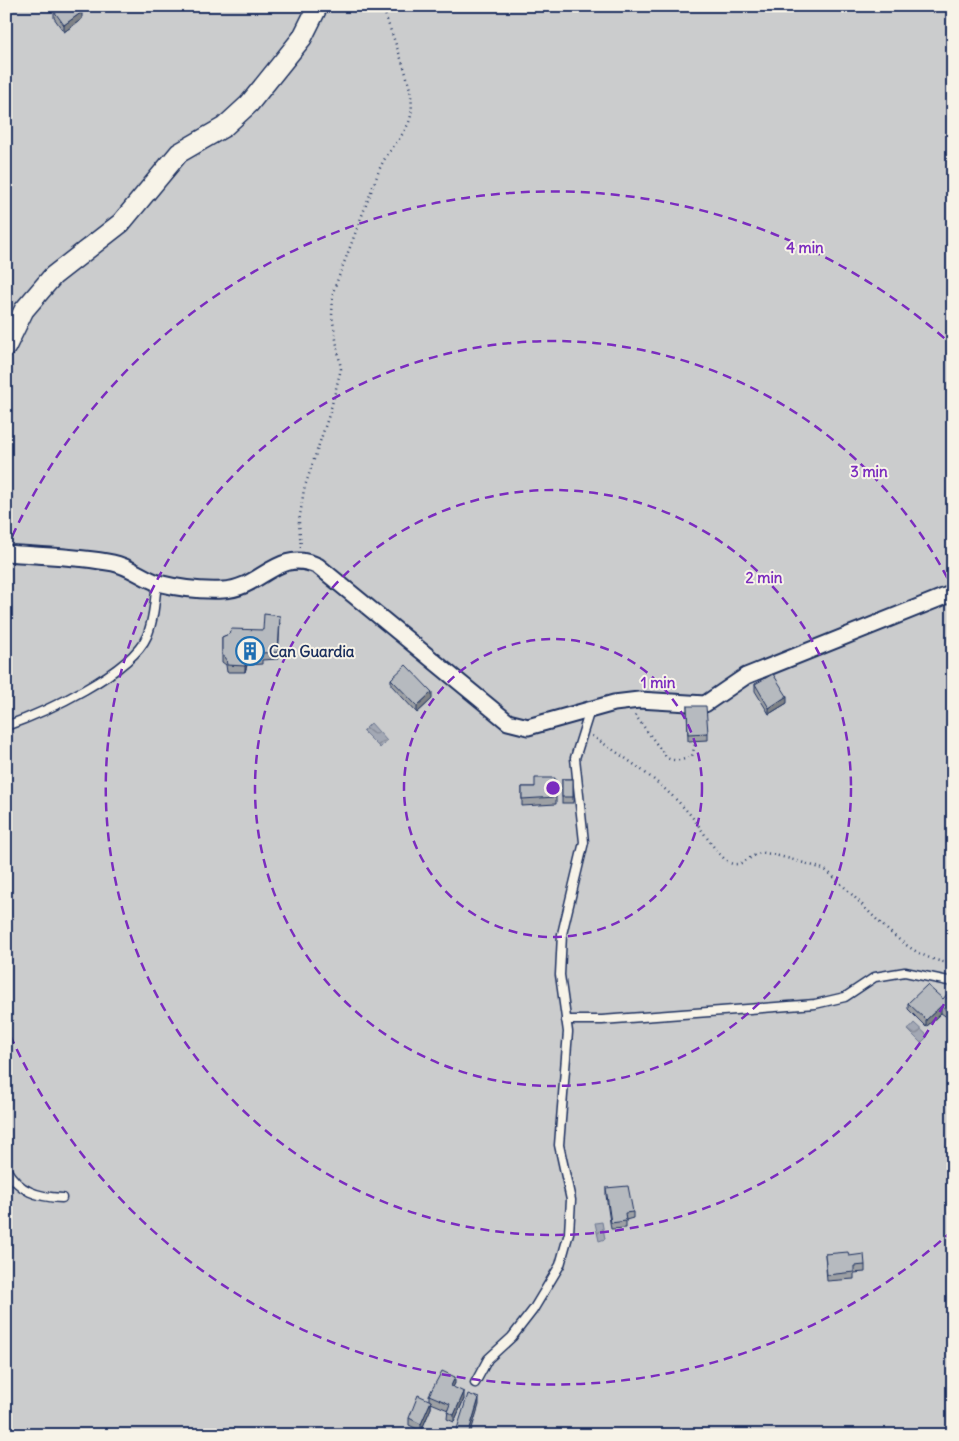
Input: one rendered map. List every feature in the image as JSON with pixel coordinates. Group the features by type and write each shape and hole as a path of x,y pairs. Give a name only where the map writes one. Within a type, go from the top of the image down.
{"street":[{"path":"6,347 24,310 53,276 121,223 179,153 224,127 249,104 302,38 318,6"},
{"path":"6,553 114,563 157,582 212,590 234,589 246,585 280,564 301,560 318,566 508,722 528,727 620,702 639,700 705,704 746,676 953,593"}],"lane":[{"path":"6,726 59,704 107,676 133,653 147,636 157,582"},
{"path":"475,1382 488,1359 512,1337 533,1310 560,1266 569,1233 571,1200 559,1145 568,1032 560,975 562,934 584,842 583,822 574,768 575,758 590,710"},
{"path":"566,1020 602,1020 815,1004 845,997 875,977 905,972 953,982"},
{"path":"6,1169 12,1180 26,1190 41,1197 62,1198"}],"path":[{"path":"301,560 300,504 330,412 341,369 332,316 333,292 386,154 404,131 411,115 412,108 407,79 383,6"},
{"path":"620,702 640,721 667,758 672,761 692,756 695,744"},
{"path":"583,731 650,776 675,798 698,823 719,853 728,862 736,864 761,853 823,868 854,896 880,924 910,948 945,963 953,963"}],"shaded area":[{"path":"6,6 953,6 953,1435 6,1435"}],"water":[{"path":"371,723 387,741 380,748 363,731"},
{"path":"914,1023 928,1036 921,1043 908,1030"},
{"path":"602,1222 605,1239 599,1241 595,1223"}],"building":[{"path":"60,6 78,6 82,12 64,25 54,11"},
{"name":"Can Guardia","path":"264,614 280,616 278,652 262,653 262,657 247,658 245,666 227,665 226,658 222,655 222,637 229,634 231,629 263,630"},
{"path":"406,665 432,692 417,706 391,679"},
{"path":"773,674 787,696 769,708 755,684"},
{"path":"687,706 706,706 708,733 688,734"},
{"path":"535,778 555,778 556,797 522,799 522,787 535,787"},
{"path":"562,779 573,779 573,797 562,797"},
{"path":"927,985 943,999 949,992 953,996 953,1011 951,1014 941,1006 926,1020 908,1003"},
{"path":"628,1186 633,1212 625,1213 626,1221 611,1223 606,1188"},
{"path":"848,1252 849,1256 864,1254 865,1265 854,1266 854,1272 827,1275 825,1254"},
{"path":"442,1371 455,1377 451,1386 464,1392 454,1415 447,1412 450,1404 429,1395"},
{"path":"468,1394 479,1398 468,1435 465,1435 456,1432"},
{"path":"418,1395 431,1401 421,1424 409,1418"}],"place":[{"name":"Can Guardia","path":"250,651"}]}
